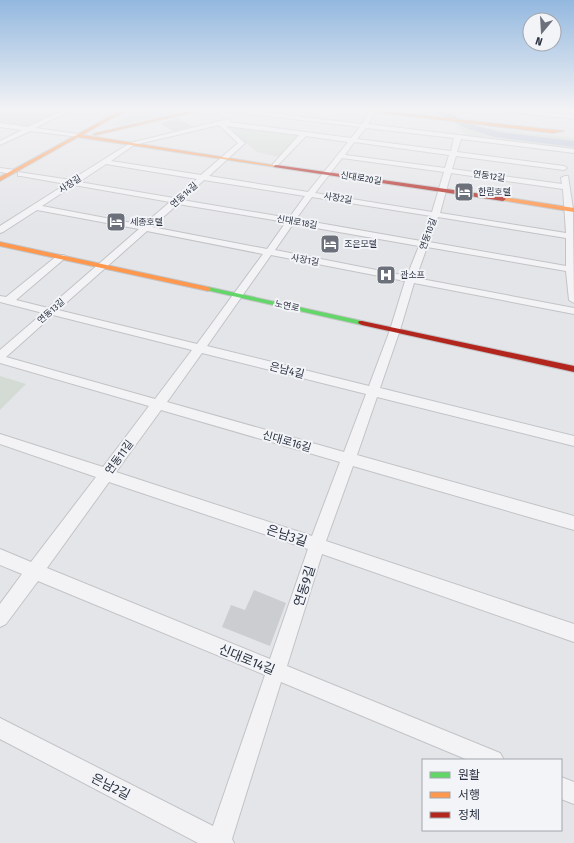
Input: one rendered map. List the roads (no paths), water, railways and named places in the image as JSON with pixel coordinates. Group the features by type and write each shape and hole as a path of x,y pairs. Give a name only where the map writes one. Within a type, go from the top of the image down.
{"main road":[{"path":"0,185 16,173 59,148"},
{"name":"신대로20길","path":"161,148 572,210"},
{"path":"0,179 16,173"},
{"name":"노연로","path":"0,244 574,369"}],"street":[{"name":"사장길","path":"0,230 126,148"},
{"name":"연동14길","path":"102,266 146,229 236,148"},
{"path":"275,165 291,148"},
{"path":"238,296 310,194 347,148"},
{"path":"410,148 454,154 563,159 574,152"},
{"name":"연동10길","path":"395,330 410,281 436,214 441,190 455,148"},
{"path":"512,148 563,159"},
{"name":"연동12길","path":"341,156 565,187"},
{"path":"563,159 565,187 572,210 571,236 574,300"},
{"name":"사장2길","path":"106,162 571,236"},
{"name":"신대로18길","path":"0,170 573,270"},
{"name":"사장1길","path":"36,207 410,281 574,311"},
{"path":"4,300 61,257"},
{"name":"연동13길","path":"0,358 102,266"},
{"name":"연동11길","path":"0,618 238,296"},
{"name":"은남4길","path":"4,300 574,441"},
{"name":"연동9길","path":"220,842 318,545 395,330"},
{"name":"신대로16길","path":"0,358 574,523"},
{"name":"은남3길","path":"0,439 318,545 574,633"},
{"name":"신대로14길","path":"0,557 491,759"},
{"name":"은남2길","path":"0,728 220,842"},
{"path":"562,788 574,793"}],"place":[{"name":"한림호텔","path":"464,192"},
{"name":"세종호텔","path":"116,222"},
{"name":"조은모텔","path":"330,244"},
{"name":"관소프","path":"386,275"}]}
